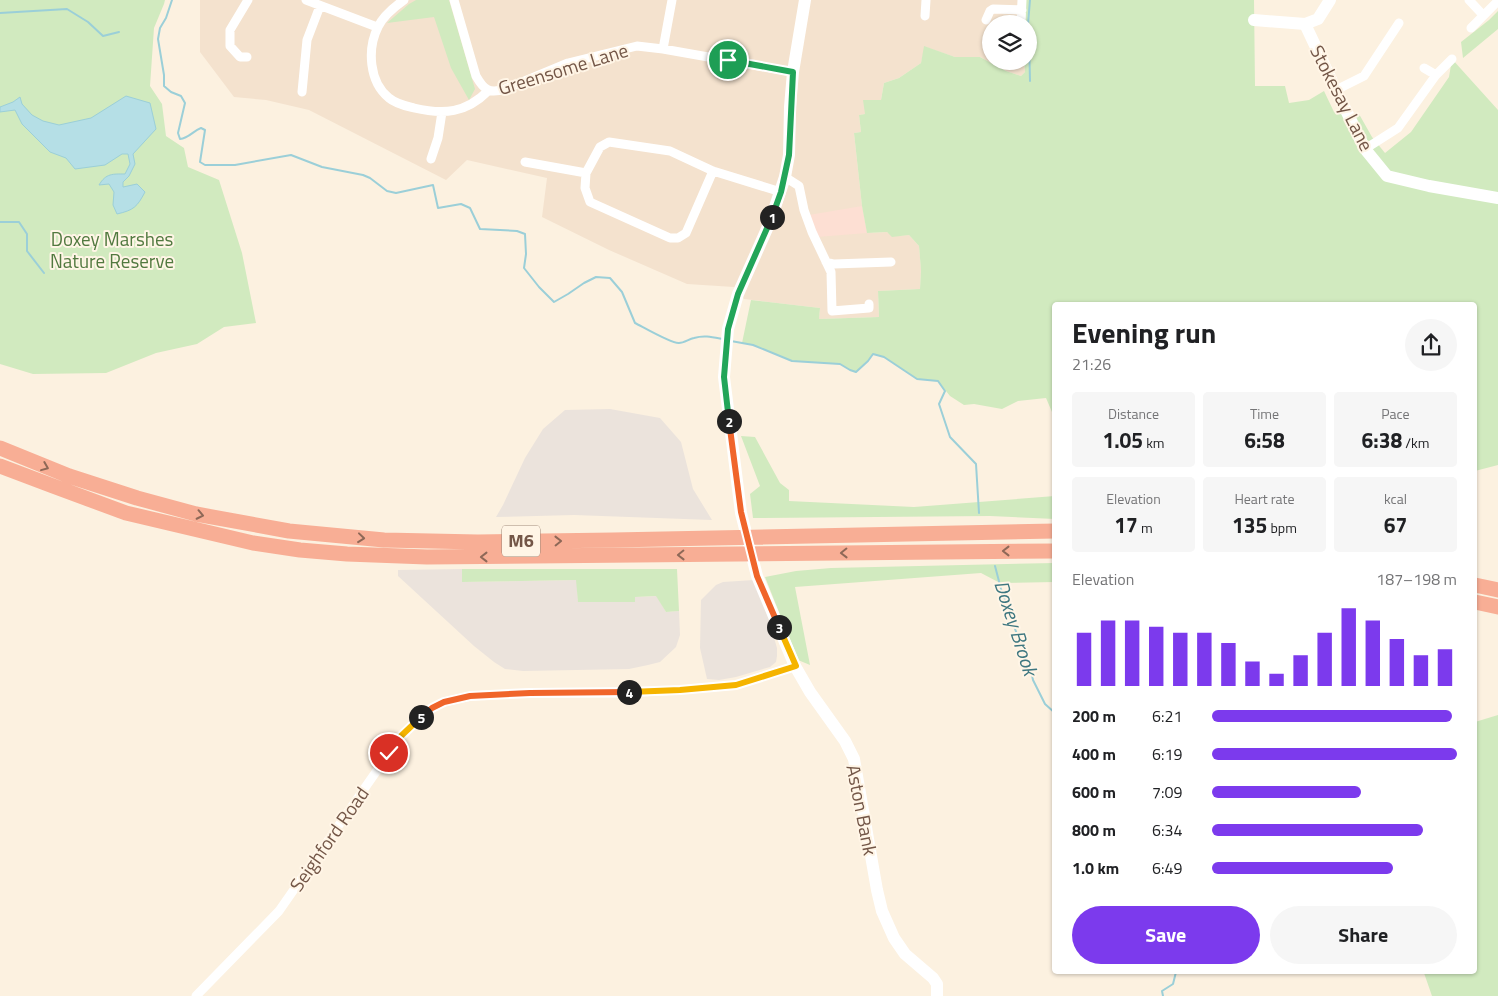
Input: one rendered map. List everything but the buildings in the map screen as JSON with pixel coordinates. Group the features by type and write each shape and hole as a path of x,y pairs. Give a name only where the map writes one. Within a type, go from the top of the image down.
{"highway":[{"name":"M6","path":"0,448 69,476 137,498 196,514 289,531 384,540 478,542 1052,531"},
{"name":"M6","path":"0,466 126,513 152,520 253,542 300,550 347,554 437,557 1052,551"},
{"path":"1477,585 1498,590"},
{"path":"1477,602 1498,607"}],"street":[{"path":"243,57 230,46 230,30 248,0"},
{"path":"306,0 377,27"},
{"path":"404,0 392,9 377,27 372,55 372,71 379,86 389,98 403,105 426,111 442,112 466,107 488,91"},
{"name":"Greensome Lane","path":"454,0 476,76 481,85 488,91 506,89 568,63 626,48 645,46 793,72"},
{"path":"663,49 672,0"},
{"path":"713,171 686,233 678,238 670,238 590,202 585,188 586,173 600,147 609,142 670,150 713,171 781,192 789,155 793,72 805,0"},
{"path":"925,16 926,0"},
{"path":"1254,20 1305,24 1318,19 1330,0"},
{"path":"1469,0 1483,15"},
{"path":"1471,28 1498,1"},
{"path":"302,92 307,40 317,3"},
{"path":"988,15 993,9 1022,5"},
{"path":"1336,90 1364,76 1399,22"},
{"name":"Stokesay Lane","path":"1305,24 1365,149 1387,176 1429,186 1498,198"},
{"path":"1365,149 1398,128 1436,75 1452,59"},
{"path":"1424,68 1436,75"},
{"path":"431,159 438,138 442,112"},
{"path":"525,162 586,173"},
{"path":"785,177 799,186 804,210 812,232 831,272 832,311 869,308 869,304"},
{"name":"Aston Bank","path":"781,192 770,222 738,294 728,329 724,377 741,512 757,576 796,666 810,692 844,740 854,759 882,911 894,938 905,954 933,978 937,984 937,996"},
{"path":"826,262 834,264 891,262"},
{"name":"Seighford Road","path":"196,996 279,911 401,736 432,708 444,702 470,696 530,693 623,693 736,685 796,666"}],"shaded area":[{"path":"200,0 1026,0 1025,15 982,15 982,58 955,57 925,47 921,63 899,78 884,83 881,100 865,114 859,115 861,132 854,133 867,233 887,232 892,236 909,235 919,246 920,289 878,291 879,317 819,319 820,308 744,299 734,287 687,284 609,250 542,217 547,178 467,160 446,180 309,110 266,100 234,97 200,52"},
{"path":"1004,70 1025,70 1025,72 1021,76"},
{"path":"862,206 867,233 817,237 809,215"},
{"path":"610,409 660,418 681,442 693,489 712,520 574,515 496,517 525,458 543,429 565,410"},
{"path":"462,569 463,582 577,580 578,602 635,602 635,597 657,596 666,612 679,611 680,635 676,647 660,662 629,669 523,671 505,669 474,646 398,576 398,570"},
{"path":"754,580 777,648 776,662 770,667 736,677 719,680 707,679 700,648 701,600 716,585 723,582"}],"green space":[{"name":"Doxey Marshes Nature Reserve","path":"0,0 165,0 154,28 150,86 162,104 166,136 184,148 188,167 219,180 242,253 256,323 224,327 197,344 156,353 106,373 33,374 0,364"},
{"path":"416,0 449,0 475,89 469,100 451,68 434,17 387,23"},
{"path":"1026,0 1254,0 1255,86 1285,86 1289,103 1309,100 1324,91 1334,112 1359,114 1372,137 1385,153 1411,132 1449,77 1452,59 1498,110 1498,465 1477,470 1477,302 1052,302 1052,412 1046,398 1018,401 1002,409 974,404 964,405 950,396 938,381 917,379 884,357 874,354 856,372 840,364 792,361 753,345 742,343 751,300 820,308 819,319 879,317 878,291 920,289 919,246 909,235 892,237 887,232 867,233 854,133 861,132 859,115 865,114 863,100 881,100 884,83 899,78 921,63 924,46 955,57 980,57 982,58 982,70 1004,70 1021,76 1025,70 1037,70 1037,15 1025,15"},
{"path":"1498,11 1498,29 1463,58 1461,42"},
{"path":"741,436 755,437 780,483 789,490 789,501 914,507 1052,496 1052,519 990,516 753,518 750,494 760,486"},
{"path":"1052,563 1052,582 1000,583 981,573 795,587 810,665 798,660 765,577 796,571 831,568"},
{"path":"462,569 677,569 679,611 666,612 656,596 635,597 635,602 578,602 576,580 462,582"},
{"path":"1498,715 1498,996 1432,996 1424,974 1477,974 1477,721"}],"water":[{"path":"126,96 150,103 156,129 133,154 135,164 129,176 123,182 123,187 137,184 145,192 134,207 117,214 113,205 114,192 109,184 99,185 107,176 125,174 130,164 128,154 122,154 105,165 75,169 66,158 50,152 22,124 15,110 0,112 0,107 20,97 22,104 32,115 43,121 59,125 91,118"}],"waterway":[{"name":"Doxey Brook","path":"172,0 166,18 160,28 158,39 164,86 171,92 181,96 185,103 178,133 180,139 201,128 205,130 200,162 205,165 235,165 291,155 322,167 363,175 387,191 396,193 433,185 438,208 461,204 470,208 480,229 517,231 525,234 526,254 524,268 554,302 596,277 610,278 622,292 635,323 675,343 701,337 722,339"},
{"path":"1029,15 1030,0"},
{"path":"0,13 67,9 88,22 103,36 119,32"},
{"path":"1030,70 1030,81"},
{"path":"0,222 19,222 27,234 27,251 44,273"},
{"name":"Doxey Brook","path":"731,341 753,345 792,361 840,364 856,372 873,354 884,357 917,379 938,381 945,391 939,404 950,437 976,464 979,513"},
{"name":"Doxey Brook","path":"995,566 1001,589 1030,666 1033,680 1045,704 1052,710"},
{"name":"Doxey Brook","path":"1163,996 1162,991 1173,984 1176,974"}],"route":[{"path":"389,753 401,736 432,708 444,702 470,696 530,693 623,693 736,685 796,666 757,576 741,512 724,377 728,329 738,294 770,222 785,177 789,155 793,72 728,60"}]}
